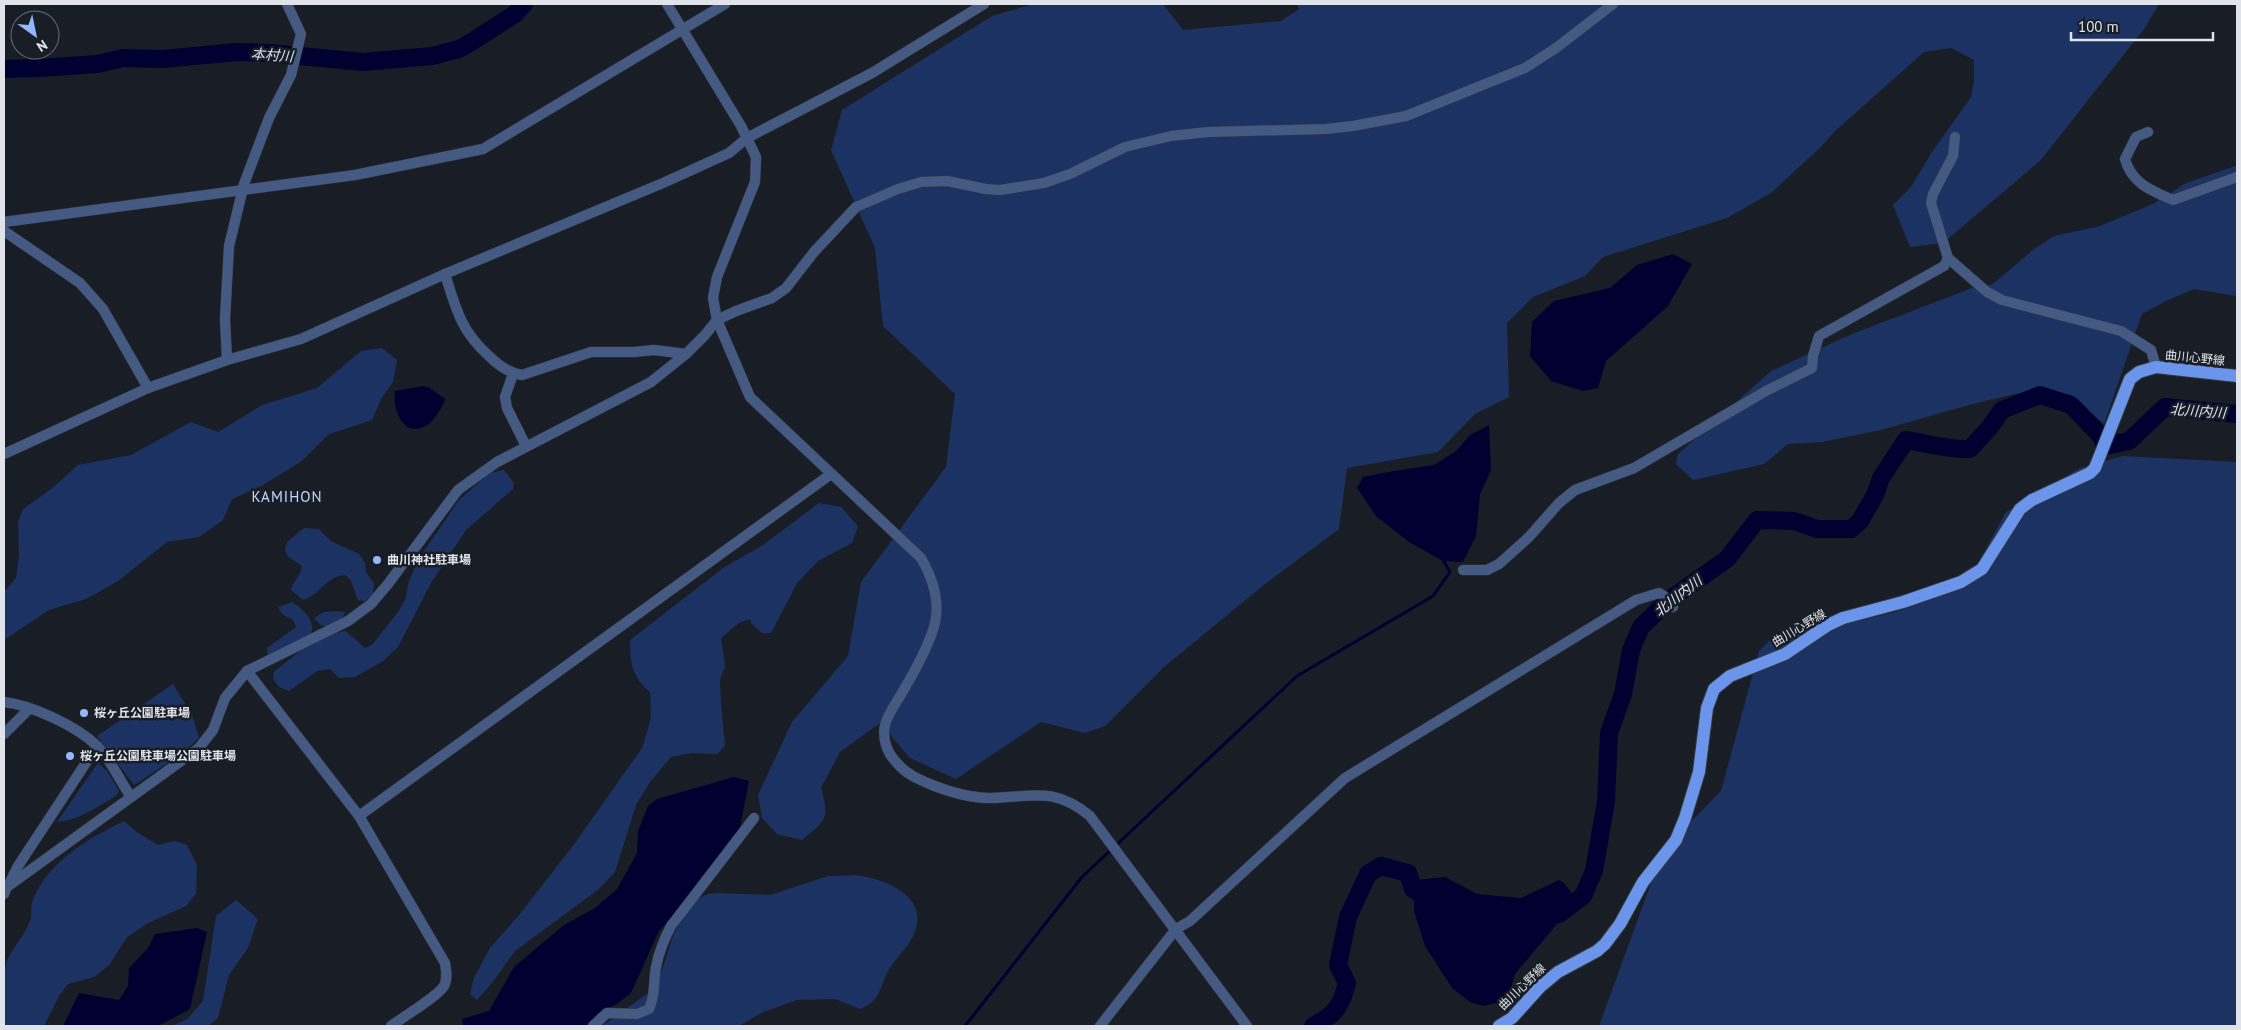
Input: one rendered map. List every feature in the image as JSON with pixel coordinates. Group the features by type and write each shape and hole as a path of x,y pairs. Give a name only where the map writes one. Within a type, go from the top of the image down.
{"main road":[{"name":"曲川心野線","path":"1499,1026 1512,1018 1540,987 1558,972 1597,952 1605,944 1620,924 1643,882 1676,840 1685,818 1698,772 1707,708 1714,689 1730,676 1785,654 1828,625 1843,618 1903,602 1961,582 1982,569 2020,508 2032,500 2090,473 2095,468 2130,379 2139,372 2156,367 2237,376"}],"street":[{"path":"227,360 225,320 229,246 242,189 269,118 290,75 301,34 287,4"},
{"path":"667,4 747,138 756,157 756,182 716,277 714,298 717,320 750,396 921,558 930,574 935,590 935,623 885,725 884,741 890,756 903,770 918,779 959,795 989,798 1042,794 1075,803 1090,816 1247,1026"},
{"path":"4,222 355,174 483,150 725,4"},
{"path":"4,454 148,388 227,360 301,339 446,274 663,183 729,153 747,138 872,73 984,4"},
{"path":"6,890 199,748 213,730 225,698 247,671 348,620 371,604 458,490 483,472 526,446 651,382 686,354 717,320 736,310 772,298 786,288 814,252 856,207 898,189 921,182 946,181 986,189 1026,187 1044,183 1070,174 1125,147 1171,136 1208,132 1326,129 1406,116 1524,68 1556,48 1613,4"},
{"path":"2148,132 2136,137 2125,159 2140,185 2172,200 2237,177"},
{"path":"1955,136 1953,156 1933,194 1931,204 1948,258 1982,289 2002,300 2121,331 2151,350 2156,367"},
{"path":"4,231 80,283 103,309 148,388"},
{"path":"1463,570 1487,570 1499,564 1529,537 1559,504 1575,490 1634,468 1766,391 1812,368 1813,356 1820,336 1944,266 1948,258"},
{"path":"446,274 455,307 472,341 495,362 513,374 522,375 591,352 654,350 686,354"},
{"path":"513,374 505,397 507,408 526,446"},
{"path":"359,816 831,474"},
{"path":"1100,1026 1176,929 1190,921 1345,778 1636,600 1659,593 1673,607"},
{"path":"247,671 359,816 444,963 446,968 444,985 436,994 391,1026"},
{"path":"4,702 29,709 69,726 97,746 131,797"},
{"path":"4,734 29,709"},
{"path":"6,890 18,866 97,746"},
{"path":"593,1026 601,1017 608,1013 637,1014 649,1009 653,1001 656,967 664,940 671,926 754,818"}],"shaded area":[{"path":"1033,4 1163,4 1183,30 1281,21 1299,9 1297,4 2159,4 2144,29 2040,161 1943,243 1910,247 1893,205 1911,187 1932,152 1971,97 1974,81 1974,60 1951,48 1924,52 1834,132 1821,147 1771,193 1727,218 1603,257 1585,276 1533,297 1507,323 1509,397 1475,414 1438,452 1347,468 1339,529 1265,584 1164,667 1105,726 1085,733 1041,722 956,779 910,758 880,723 840,752 821,788 825,813 821,823 802,840 777,834 762,818 758,795 792,722 848,656 861,582 946,467 955,394 883,326 875,248 831,150 842,110 992,16"},
{"path":"2235,166 2237,167 2237,296 2194,289 2142,314 2104,424 2071,395 2042,388 1976,403 1881,430 1822,442 1788,444 1764,464 1693,480 1676,464 1678,454 1771,371 1852,334 1972,288 1993,284 2034,249 2054,236 2100,226 2155,203 2186,183"},
{"path":"1673,254 1692,264 1668,306 1606,361 1598,388 1583,391 1551,381 1530,356 1532,322 1554,301 1610,288 1637,265"},
{"path":"382,348 397,360 393,382 381,399 372,420 329,434 302,461 263,485 232,499 223,520 199,537 167,542 118,581 86,599 49,610 4,640 4,592 16,578 19,555 18,522 23,509 51,489 78,465 131,455 191,422 218,432 262,405 317,388 361,351"},
{"path":"423,386 430,388 445,399 430,423 421,428 414,429 402,422 398,415 395,391"},
{"path":"1489,425 1491,470 1480,494 1476,536 1463,562 1443,561 1409,542 1376,516 1357,488 1363,477 1434,465 1456,451 1470,435"},
{"path":"2123,456 2237,462 2237,1026 1599,1026 1663,850 1721,791 1759,651 1773,637 1893,613 1965,587 2006,512 2080,468"},
{"path":"504,470 514,483 513,489 466,530 431,583 398,647 383,661 355,677 339,678 330,669 317,671 289,691 279,687 273,679 274,672 308,646 327,636 346,631 365,648 372,645 398,612 406,598 408,584 418,560 459,500 490,473"},
{"path":"819,503 841,507 858,526 852,543 818,561 797,583 771,633 762,633 752,624 750,619 739,623 721,638 725,666 720,680 725,746 717,754 691,753 671,757 650,782 636,805 615,872 599,889 515,951 477,1000 470,994 474,978 490,948 520,914 575,843 642,748 651,718 650,692 639,681 633,669 630,640 723,568 763,545"},
{"path":"304,528 319,529 331,541 359,554 365,563 366,572 374,584 373,594 365,601 358,600 352,583 345,575 338,576 328,582 314,595 303,600 291,590 302,566 288,557 285,550 287,542"},
{"path":"292,602 305,612 311,621 312,631 310,636 270,657 267,653 267,648 296,627 293,620 282,614 278,607"},
{"path":"324,612 345,612 344,616 333,625 322,626 314,618"},
{"path":"173,684 192,715 199,738 183,753 134,785 97,736"},
{"path":"98,763 107,771 119,791 116,796 80,816 57,822"},
{"path":"734,777 749,781 740,827 695,891 659,931 631,993 617,1004 598,1013 588,1026 463,1026 462,1019 489,1011 514,967 564,925 595,908 617,889 637,853 638,831 648,806 657,799"},
{"path":"124,821 138,833 158,845 175,841 187,845 197,865 196,894 186,906 148,923 127,937 109,965 94,977 68,984 59,996 44,1026 4,1026 4,974 8,958 29,923 31,905 38,889 47,876 70,853 97,835"},
{"path":"856,875 880,881 903,892 911,901 916,911 917,922 908,945 888,971 876,998 867,1005 860,1009 835,999 797,1000 763,1012 739,1026 602,1026 651,991 661,973 674,933 695,900 708,894 721,893 770,895 828,876"},
{"path":"1445,877 1477,894 1521,898 1559,880 1564,883 1577,900 1515,974 1510,991 1496,1003 1484,1006 1470,1002 1452,988 1425,946 1414,911 1415,880"},
{"path":"236,900 258,919 248,948 229,975 218,1018 208,1026 172,1026 187,1019 203,1001 216,916"},
{"path":"197,928 207,932 190,1009 158,1026 63,1026 79,993 119,1000 128,986 129,968 148,948 155,934"}],"waterway":[{"name":"本村川","path":"4,69 97,64 123,58 162,59 237,52 269,53 363,62 432,56 459,49 515,14 524,4"},
{"name":"北川内川","path":"1559,914 1583,896 1594,871 1606,801 1609,733 1623,694 1631,650 1641,627 1669,600 1727,559 1757,520 1794,521 1817,529 1851,529 1860,521 1875,495 1881,478 1906,440 1970,449 1990,427 2002,410 2040,395 2071,405 2101,436 2105,446 2129,441 2165,407 2237,414"},
{"path":"965,1026 1082,877 1297,676 1433,596 1450,572 1442,558"},
{"name":"北川内川","path":"1313,1026 1332,1014 1342,998 1347,983 1338,965 1348,917 1368,874 1381,866 1408,873 1413,889 1433,903"}],"place":[{"name":"曲川神社駐車場","path":"377,560"},
{"name":"桜ヶ丘公園駐車場","path":"84,713"},
{"name":"桜ヶ丘公園駐車場公園駐車場","path":"70,756"}],"district":[{"name":"KAMIHON","path":"287,497"}]}
